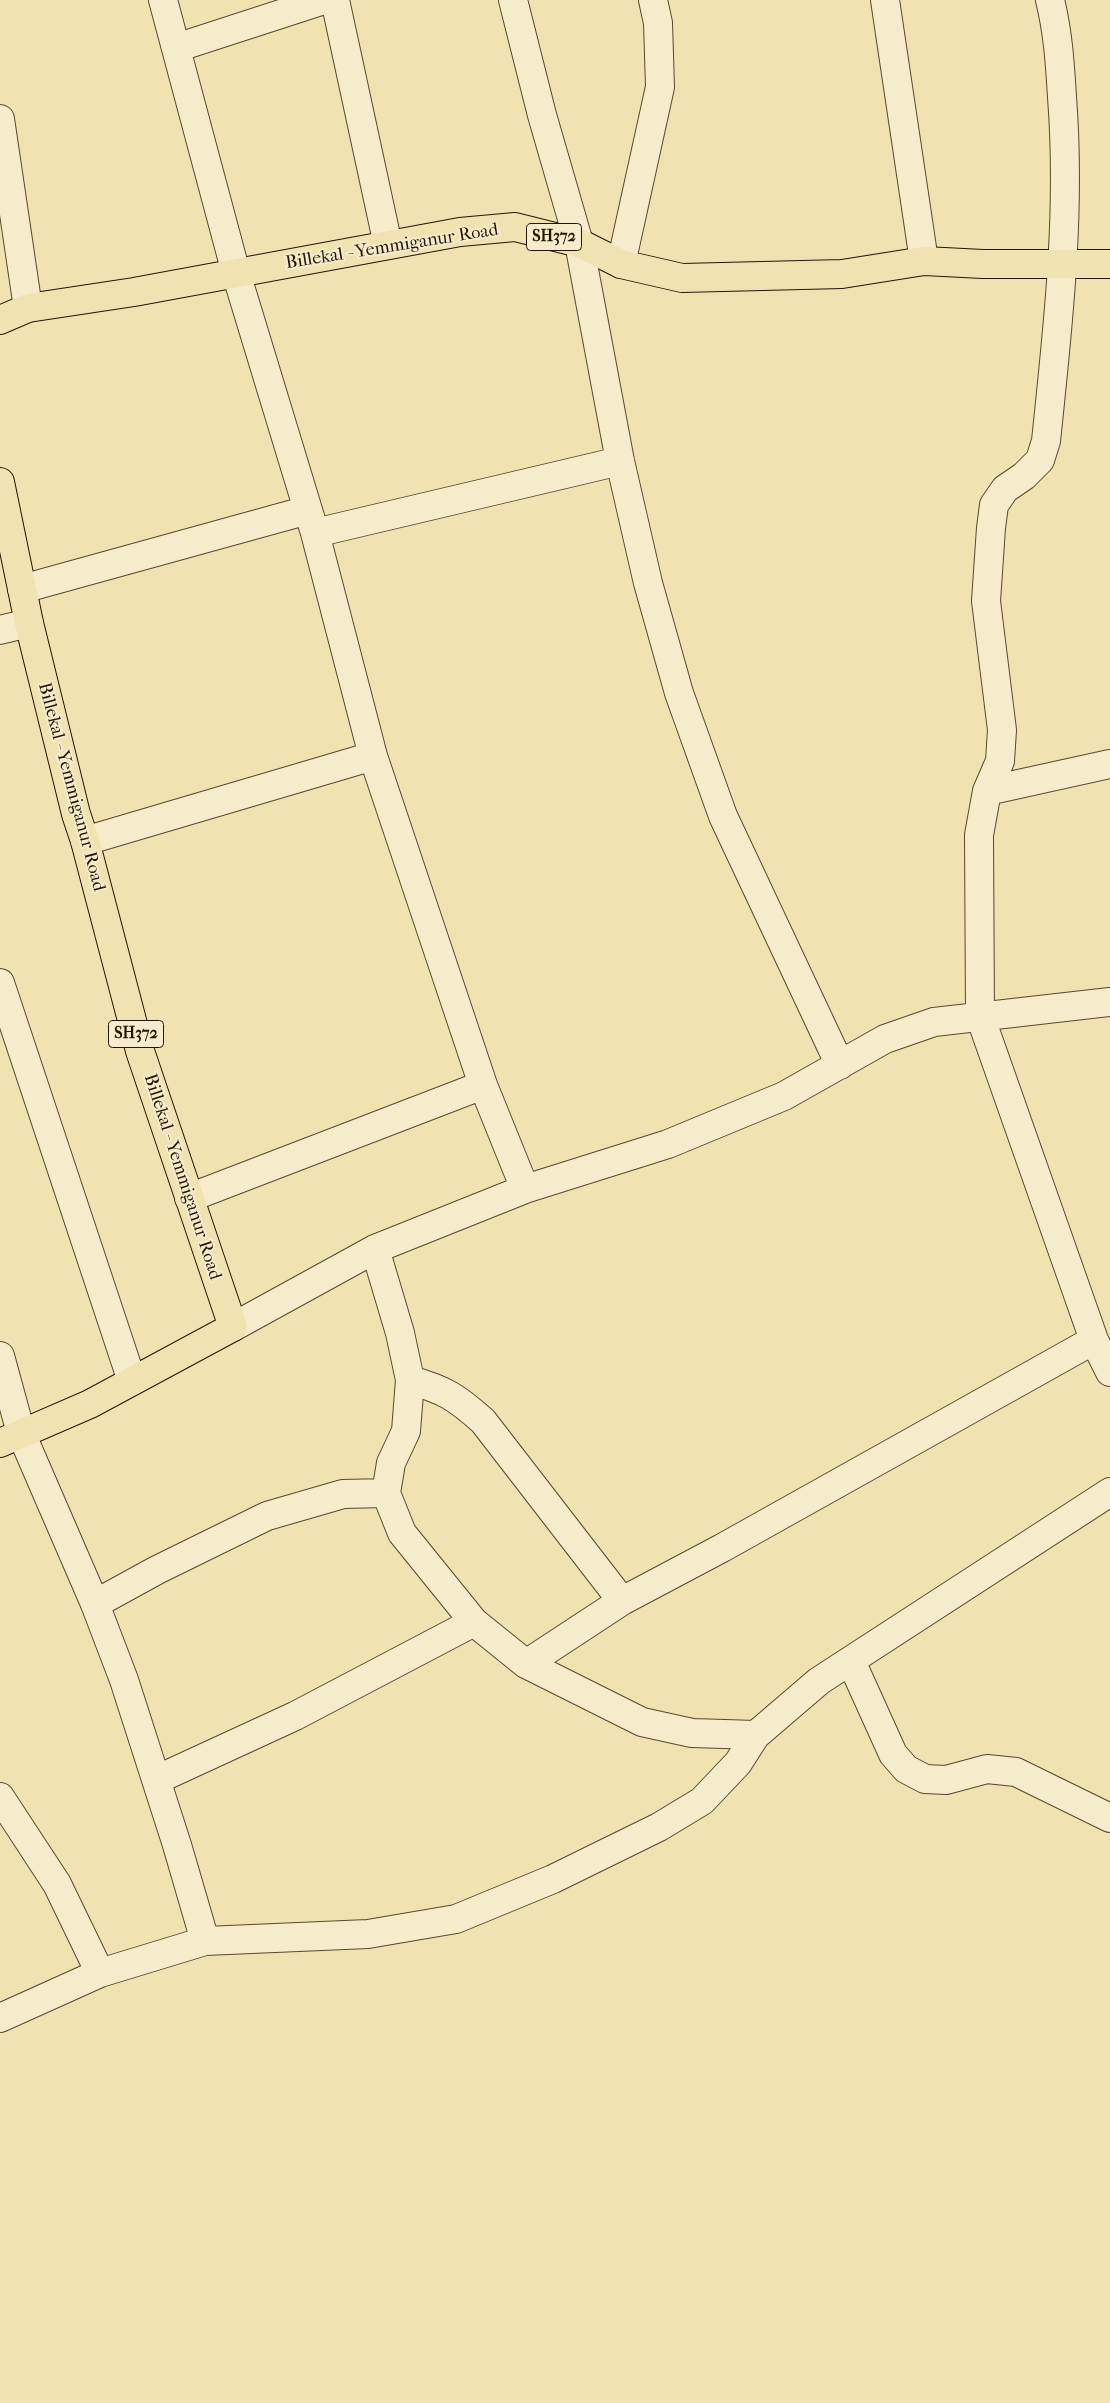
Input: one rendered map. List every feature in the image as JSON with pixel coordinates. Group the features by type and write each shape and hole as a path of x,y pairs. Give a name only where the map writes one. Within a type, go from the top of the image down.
{"main road":[{"name":"Billekal - Yemmiganur Road","path":"0,320 28,308 236,273 460,232 515,227 579,243 620,264 682,278 842,274 924,260 1064,265 1110,264"},
{"name":"Billekal - Yemmiganur Road","path":"0,482 28,623 76,814 85,841 140,1050 233,1327"},
{"path":"11,1438 90,1404 233,1327"}],"street":[{"path":"164,0 236,273 311,522 373,756 483,1085 525,1189"},
{"path":"176,48 324,0"},
{"path":"335,0 388,245"},
{"path":"513,0 542,115 579,243 620,461 648,583 678,693 724,816 840,1065"},
{"path":"620,264 660,87 658,22 653,0"},
{"path":"884,0 924,260"},
{"path":"1050,0 1058,33 1066,141 1064,265 1046,441 1040,460 1024,476 1005,489 994,505 992,520 986,601 1002,730 1000,761 987,791 978,835 980,1016 1094,1340 1110,1372"},
{"path":"0,118 28,308"},
{"path":"22,589 311,522 620,461"},
{"path":"0,630 28,623"},
{"path":"85,841 373,756"},
{"path":"987,791 1110,764"},
{"path":"0,983 132,1381"},
{"path":"233,1327 375,1249 525,1189 668,1144 784,1096 885,1039 934,1022 1110,1002"},
{"path":"189,1198 483,1085"},
{"path":"375,1249 400,1333 410,1380 406,1431 391,1463 386,1493 402,1533 474,1622 526,1664 642,1722 692,1733 756,1736"},
{"path":"526,1664 622,1601 722,1548 1094,1340"},
{"path":"0,1356 11,1438 95,1604 124,1680 205,1940"},
{"path":"410,1380 439,1388 458,1399 483,1421 622,1601"},
{"path":"0,2018 100,1973 205,1940 368,1934 456,1919 553,1879 659,1827 702,1801 738,1762 756,1736 819,1681 1110,1492"},
{"path":"95,1604 156,1570 267,1516 343,1494 386,1493"},
{"path":"156,1780 295,1716 474,1622"},
{"path":"851,1661 892,1754 906,1769 925,1779 946,1780 987,1769 1016,1772 1110,1818"},
{"path":"0,1797 57,1884 100,1973"}]}
